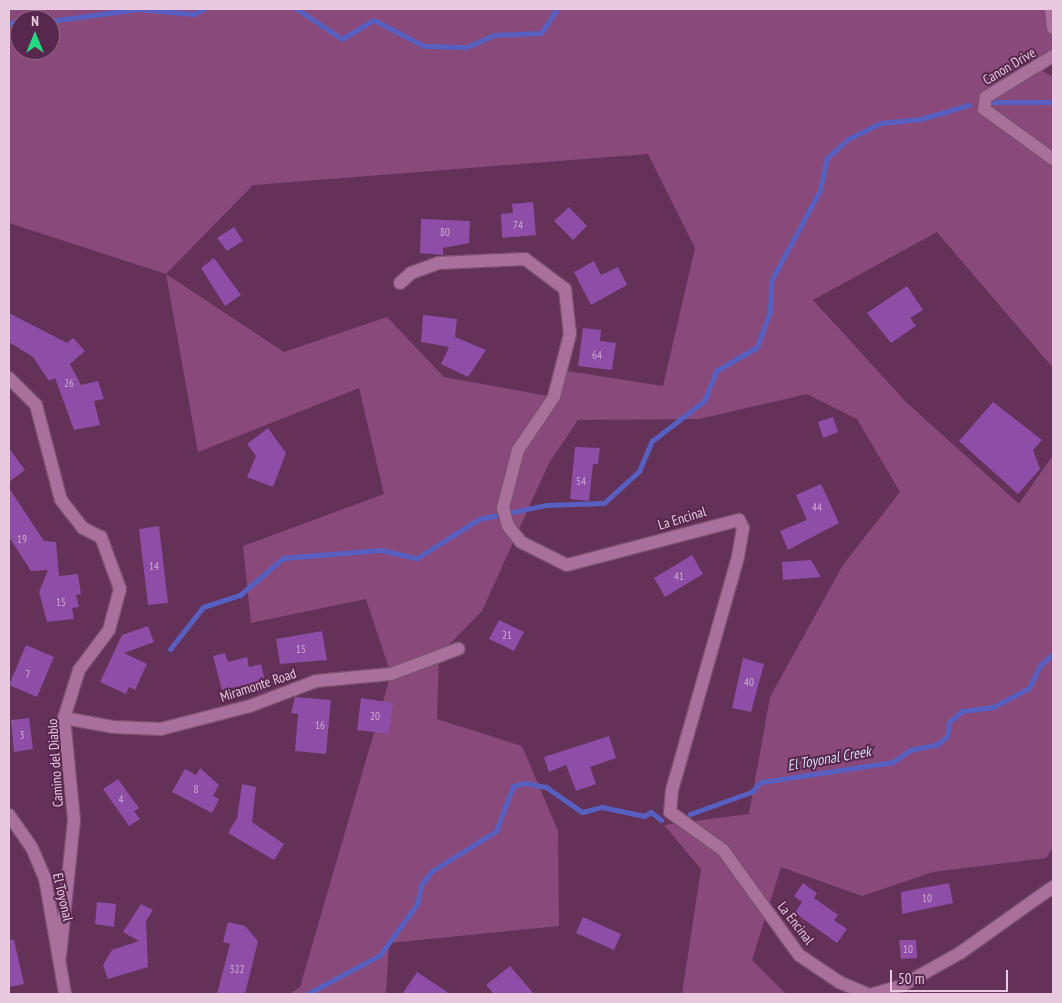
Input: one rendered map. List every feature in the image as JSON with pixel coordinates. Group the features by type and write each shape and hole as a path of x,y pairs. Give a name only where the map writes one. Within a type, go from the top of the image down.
{"street":[{"path":"1050,9 1053,28"},
{"name":"Canon Drive","path":"1053,56 986,97 984,109 1053,159"},
{"name":"La Encinal","path":"400,284 411,273 438,263 525,259 565,290 570,334 554,397 518,450 503,508 508,526 521,542 567,564 739,520 743,528 738,557 672,790 670,812 723,850 799,955 839,982 867,994"},
{"name":"Camino del Diablo","path":"9,378 36,406 62,500 82,528 101,537 120,588 109,630 79,670 64,718 74,820 60,956"},
{"name":"Miramonte Road","path":"64,718 114,728 161,728 250,706 316,681 391,674 458,649"},
{"name":"El Toyonal","path":"9,815 32,848 44,878 60,956 65,994"},
{"path":"873,994 901,986 960,952 1053,887"}],"shaded area":[{"path":"9,9 1051,9 1053,56 1038,68 1053,77 1053,368 937,232 813,300 906,402 1019,504 1053,455 1053,848 1046,858 933,872 862,896 781,867 752,960 786,994 682,994 701,869 664,825 749,814 770,697 843,565 900,492 857,419 807,394 699,419 578,420 549,463 482,611 439,655 437,719 522,746 558,831 559,926 389,943 386,994 290,994 300,987 391,674 366,599 251,623 243,546 384,494 359,388 198,452 166,274 9,223","holes":["648,154 695,248 663,386 561,370 554,397 444,377 387,317 284,352 166,274 253,185"]}],"building":[{"path":"533,202 536,235 502,238 501,214 513,213 512,204"},
{"path":"569,207 587,226 573,240 554,221"},
{"path":"421,219 470,221 469,243 443,248 443,255 420,253"},
{"path":"234,227 243,241 227,251 217,238"},
{"path":"214,258 241,295 225,306 201,268"},
{"path":"594,261 601,275 618,267 627,285 591,305 574,272"},
{"path":"907,286 923,310 910,318 916,326 891,343 867,313"},
{"path":"9,313 67,343 73,338 85,351 70,364 81,385 98,381 104,399 94,401 100,425 74,430 55,378 49,381 33,357 9,342"},
{"path":"423,315 457,319 455,337 486,350 468,377 441,364 449,347 421,342"},
{"path":"583,328 601,330 600,341 616,343 612,370 578,366"},
{"path":"993,402 1042,440 1033,450 1040,469 1018,494 959,441"},
{"path":"833,417 838,432 823,438 818,422"},
{"path":"268,428 286,453 273,487 247,477 256,456 247,444"},
{"path":"575,447 600,448 598,464 593,464 589,501 570,499"},
{"path":"9,448 25,470 9,482"},
{"path":"821,484 839,523 788,550 780,531 807,520 796,495"},
{"path":"9,488 44,541 56,542 59,576 78,574 81,594 76,595 79,607 72,608 74,619 47,622 39,592 48,570 31,571 9,537"},
{"path":"159,526 168,603 148,605 139,529"},
{"path":"692,555 703,574 665,597 654,578"},
{"path":"811,560 821,577 783,580 782,562"},
{"path":"499,620 524,632 514,651 489,639"},
{"path":"148,626 154,642 124,653 147,664 135,690 129,687 126,694 100,682 122,635"},
{"path":"322,631 327,660 280,664 276,639"},
{"path":"26,645 54,657 37,697 9,685"},
{"path":"225,653 228,662 247,657 249,667 261,664 267,690 252,694 249,684 222,690 213,656"},
{"path":"743,658 764,664 751,712 732,708"},
{"path":"295,697 331,700 326,754 295,751 298,714 291,713"},
{"path":"361,698 393,703 389,734 357,730"},
{"path":"29,718 33,749 14,752 11,720"},
{"path":"609,736 616,758 590,767 596,784 576,791 566,765 549,772 544,757"},
{"path":"200,768 219,785 213,796 219,799 212,813 172,792 185,769 196,775"},
{"path":"118,779 139,808 134,811 140,819 129,826 103,789"},
{"path":"242,784 256,787 252,822 284,844 274,860 228,833 237,818"},
{"path":"803,883 817,893 814,898 838,915 834,920 847,929 837,943 795,913 802,902 794,896"},
{"path":"949,883 953,903 902,914 901,892"},
{"path":"97,902 116,904 114,927 95,924"},
{"path":"141,904 153,910 146,921 148,967 108,979 103,965 112,950 139,941 123,932"},
{"path":"583,917 621,934 614,950 576,933"},
{"path":"228,922 245,926 258,941 245,994 217,994 230,944 223,942"},
{"path":"9,940 14,940 24,984 9,987"},
{"path":"899,940 916,940 917,958 901,959"},
{"path":"510,966 534,994 494,994 486,985"},
{"path":"417,972 450,994 402,994"}],"waterway":[{"name":"El Toyonal Creek","path":"60,20 138,9 193,14 204,9"},
{"name":"El Toyonal Creek","path":"297,9 342,39 374,20 424,46 467,47 494,35 541,33 557,9"},
{"path":"993,102 1053,102"},
{"path":"170,649 203,607 240,595 283,558 381,550 417,558 479,519 546,505 604,503 639,471 652,441 704,401 716,371 757,347 770,312 771,281 820,190 827,158 848,139 881,123 921,119 969,105"},
{"name":"El Toyonal Creek","path":"690,814 751,792 761,782 893,762 910,750 938,744 947,736 949,722 962,711 993,707 1029,688 1040,665 1053,654"},
{"name":"El Toyonal Creek","path":"307,994 380,955 417,904 421,885 432,871 496,831 513,786 525,783 546,787 582,812 602,807 644,816 651,812 661,820"}]}
